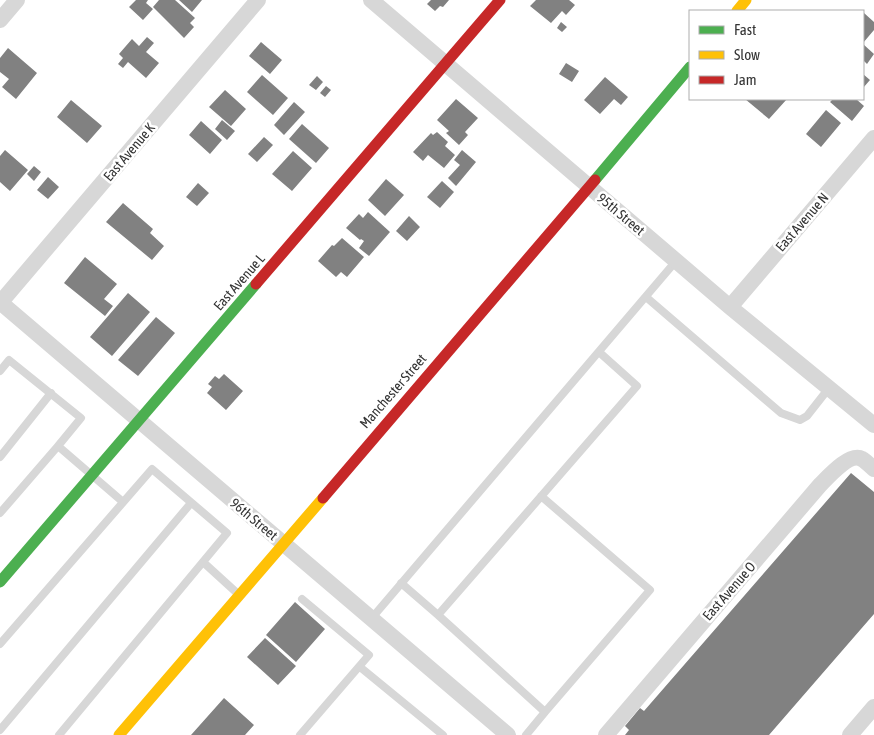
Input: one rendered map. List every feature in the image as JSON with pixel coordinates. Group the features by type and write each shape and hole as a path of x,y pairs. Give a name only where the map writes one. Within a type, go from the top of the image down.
{"street":[{"path":"0,20 17,0"},
{"name":"East Avenue K","path":"0,303 258,0"},
{"name":"95th Street","path":"371,0 730,307 873,422"},
{"name":"East Avenue L","path":"0,582 500,0"},
{"path":"738,10 746,0"},
{"name":"Manchester Street","path":"119,735 282,543 590,187 689,68"},
{"name":"East Avenue N","path":"730,307 874,138"},
{"name":"96th Street","path":"0,303 508,735"},
{"name":"East Avenue O","path":"606,735 820,485 847,460 861,458 874,469"},
{"path":"850,735 874,707"}],"lane":[{"path":"371,619 676,261"},
{"path":"646,297 781,412 800,420 807,416 829,388"},
{"path":"438,615 637,386 599,352"},
{"path":"0,371 9,360 82,418 0,513"},
{"path":"0,457 51,393"},
{"path":"58,446 123,502"},
{"path":"0,644 152,469 227,533 58,735"},
{"path":"526,735 650,590 541,496"},
{"path":"0,730 191,503"},
{"path":"203,562 239,594"},
{"path":"401,583 545,712"},
{"path":"300,735 370,655 302,599"},
{"path":"360,667 443,735"}],"building":[{"path":"136,0 148,0 146,3 153,9 143,20 129,7"},
{"path":"159,0 175,0 195,18 190,23 194,27 184,38 153,7"},
{"path":"179,0 202,0 192,12"},
{"path":"431,0 449,0 443,7 440,6 435,11 427,4"},
{"path":"536,0 569,0 575,5 566,15 562,11 551,23 530,6"},
{"path":"864,13 874,22 874,30 864,42"},
{"path":"561,22 567,27 562,32 557,28"},
{"path":"147,37 154,43 146,52 159,63 146,78 128,62 123,68 118,64 123,58 119,54 132,39 139,46"},
{"path":"261,42 282,60 270,74 249,56"},
{"path":"864,45 874,54 867,64 864,61"},
{"path":"8,48 37,73 16,99 2,87 9,79 0,72 0,58"},
{"path":"566,63 579,71 572,82 559,74"},
{"path":"262,75 288,98 273,115 247,92"},
{"path":"864,75 870,80 864,87"},
{"path":"317,76 323,82 316,90 309,85"},
{"path":"605,77 628,97 621,105 614,99 600,114 584,100"},
{"path":"326,86 331,90 325,97 320,93"},
{"path":"225,90 246,109 231,126 209,107"},
{"path":"456,99 478,118 465,132 468,135 459,145 446,133 449,131 437,120"},
{"path":"71,100 102,126 87,143 57,117"},
{"path":"746,100 786,100 769,119"},
{"path":"832,100 857,100 864,106 852,121 830,102"},
{"path":"294,102 305,112 284,135 274,125"},
{"path":"826,110 841,123 821,147 806,134"},
{"path":"222,120 235,131 227,140 215,129"},
{"path":"201,121 222,140 210,154 189,135"},
{"path":"302,124 329,148 316,163 289,139"},
{"path":"437,132 448,142 445,146 455,155 444,168 428,155 423,161 413,152 431,133 433,135"},
{"path":"264,137 273,145 257,162 248,154"},
{"path":"5,150 28,170 10,191 0,182 0,156"},
{"path":"462,150 476,162 456,186 448,178 460,165 454,160"},
{"path":"293,151 312,168 292,191 272,174"},
{"path":"34,166 41,172 34,181 27,174"},
{"path":"48,177 59,187 48,199 37,190"},
{"path":"386,179 404,195 385,216 368,200"},
{"path":"442,181 454,192 440,208 427,197"},
{"path":"198,183 209,193 197,206 186,197"},
{"path":"123,203 153,229 150,233 164,246 152,260 106,222"},
{"path":"368,212 390,232 369,256 359,248 364,241 360,240 346,228 359,214 363,218"},
{"path":"409,216 420,227 407,241 396,231"},
{"path":"342,238 364,257 347,277 341,272 336,277 318,261 332,245 334,246"},
{"path":"85,257 117,284 104,299 113,306 105,316 64,283"},
{"path":"128,293 150,312 112,356 90,337"},
{"path":"156,317 175,333 138,376 118,360"},
{"path":"224,374 243,391 226,410 207,393 212,387 208,384 215,376 219,379"},
{"path":"851,473 874,492 874,614 769,735 625,735 629,730 625,726 640,708 644,711"},
{"path":"295,602 325,629 296,662 266,635"},
{"path":"265,638 296,666 278,685 247,657"},
{"path":"224,698 254,725 245,735 191,735"}],"traffic: fast":[{"path":"595,180 689,68"},
{"path":"0,582 256,284"}],"traffic: slow":[{"path":"738,10 746,0"},
{"path":"119,735 323,498"}],"traffic: jam":[{"path":"256,284 500,0"},
{"path":"323,498 595,180"}]}
